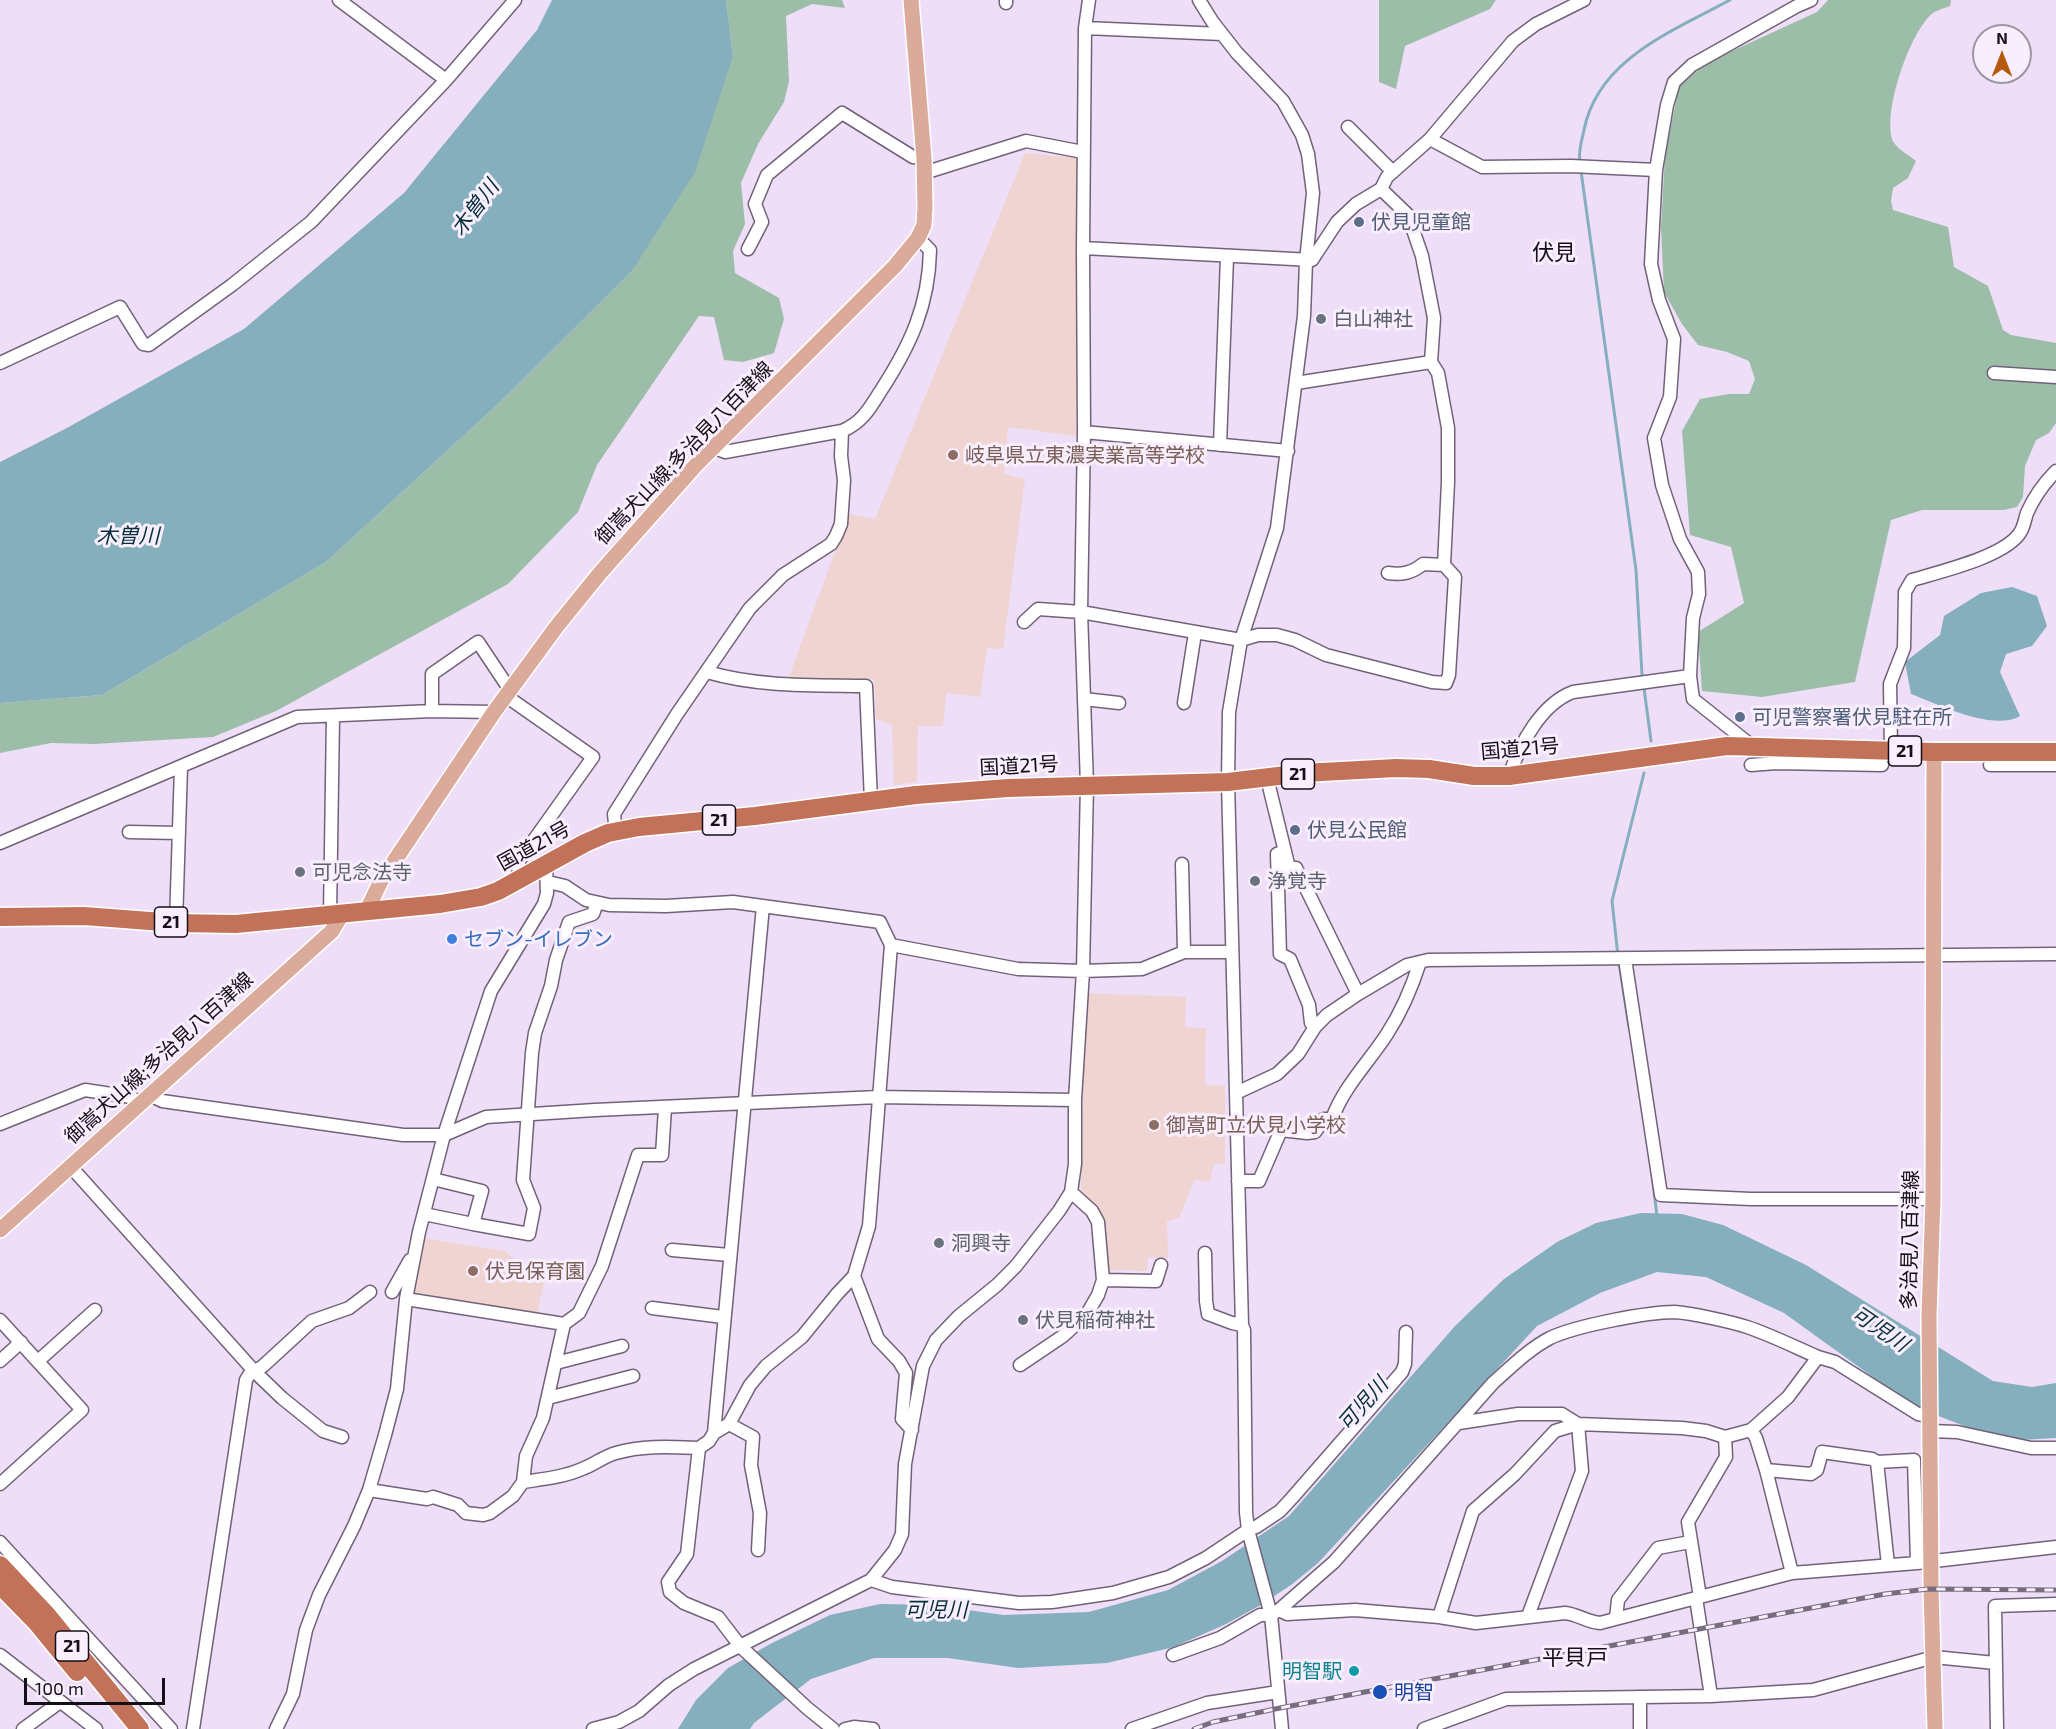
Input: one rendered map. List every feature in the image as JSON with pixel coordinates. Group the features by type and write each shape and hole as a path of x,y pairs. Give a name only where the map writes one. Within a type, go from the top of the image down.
{"highway":[{"name":"国道21号","path":"0,917 84,916 176,923 236,924 440,904 481,897 518,881 547,874 585,843 616,832 639,827 755,816 950,792 1087,785 1228,782 1304,773 1396,768 1429,769 1474,776 1509,776 1700,749 1753,746 1886,758 1934,752 2056,752"},
{"name":"21","path":"0,1565 47,1615 140,1729"},
{"name":"21","path":"0,1585 37,1623 124,1729"}],"main road":[{"name":"御嵩犬山線;多治見八百津線","path":"366,910 381,881 494,712 600,573 664,498 887,274 918,238 924,225 924,166 911,0"},
{"name":"多治見八百津線","path":"1934,752 1933,1199 1924,1562 1934,1657 1935,1729"},
{"name":"御嵩犬山線;多治見八百津線","path":"0,1230 332,931 336,914"}],"street":[{"path":"339,0 446,80"},
{"path":"0,363 120,307 143,344 149,345 232,285 311,222 446,80 515,0"},
{"path":"593,1729 619,1722 639,1711 669,1685 694,1669 871,1580 896,1550 902,1534 905,1464 923,1366 936,1340 959,1316 1016,1266 1071,1192 1075,1164 1075,1100 1083,971 1087,785 1081,612 1084,432 1083,152 1086,28 1089,0"},
{"path":"1199,0 1222,34 1283,101 1302,135 1308,154 1313,193 1306,261 1304,316 1277,528 1241,640 1229,712 1228,782 1242,1325 1244,1330 1246,1512 1248,1530 1275,1612 1282,1729"},
{"path":"1083,248 1312,260 1336,222 1381,189 1393,172 1430,140 1513,41 1536,24 1584,0"},
{"path":"1753,746 1693,699 1689,676 1693,618 1699,594 1698,573 1680,539 1662,485 1654,438 1670,397 1674,339 1659,300 1651,264 1656,170 1667,105 1674,82 1692,65 1811,0"},
{"path":"1086,28 1222,34"},
{"path":"748,249 762,222 755,204 767,175 842,113 924,166 1026,141 1083,152"},
{"path":"1348,127 1393,172"},
{"path":"1430,140 1482,167 1571,166 1656,170"},
{"path":"1381,189 1408,215 1422,256 1434,318 1431,362 1438,373 1448,428 1444,565"},
{"path":"715,448 725,452 842,431 863,418 899,364 909,343 927,287 930,250 918,238"},
{"path":"1220,445 1227,257"},
{"path":"1296,383 1431,362"},
{"path":"1994,373 2056,377"},
{"path":"616,832 614,814 652,753 750,608 783,574 831,544 836,536 841,524 844,480 841,456 842,431"},
{"path":"1084,432 1288,451"},
{"path":"1751,765 1886,758 1890,684 1904,648 1905,592 1912,580 1978,559 2014,541 2042,485 2056,471"},
{"path":"1024,622 1038,609 1081,612 1241,640 1258,635 1277,635 1295,640 1326,656 1432,682 1446,683 1449,675 1455,577 1444,565 1423,564 1416,570 1400,574 1388,573"},
{"path":"1184,703 1195,633"},
{"path":"432,711 432,674 478,642 508,693 592,757 519,861 518,881"},
{"path":"707,672 778,684 866,686 872,801"},
{"path":"1509,776 1525,739 1539,720 1565,695 1689,676"},
{"path":"1084,699 1119,703"},
{"path":"0,843 297,717 432,711 494,712"},
{"path":"333,716 336,914"},
{"path":"1990,765 2056,765"},
{"path":"176,923 181,767"},
{"path":"1267,777 1289,868 1296,868 1358,994"},
{"path":"129,832 179,833"},
{"path":"1284,852 1277,854 1281,954 1290,959 1309,1005 1311,1023 1315,1027"},
{"path":"1182,864 1184,952"},
{"path":"523,1482 582,1470 614,1453 632,1449 657,1447 699,1449 709,1441 714,1433 729,1424 750,1385 766,1366 802,1337 854,1276 869,1226 891,945 880,922 733,902 666,906 609,905 586,900 547,874"},
{"path":"276,1729 293,1694 306,1630 319,1595 354,1526 369,1490 397,1389 406,1299 415,1251 444,1135 491,991 544,904 548,893 547,874"},
{"path":"424,1214 529,1234 534,1208 523,1180 531,1053 535,1033 569,922 593,914 597,903"},
{"path":"714,1433 763,906"},
{"path":"891,945 1018,969 1083,971 1142,969 1184,952 1232,952"},
{"path":"1236,1093 1277,1074 1298,1054 1315,1027 1327,1015 1407,965 1428,960 2056,954"},
{"path":"1625,959 1661,1195 1751,1199 1933,1199"},
{"path":"1238,1181 1259,1180 1281,1130 1315,1132 1324,1119 1332,1119 1338,1101 1388,1033 1411,990 1420,962"},
{"path":"0,1124 85,1090 403,1135 444,1135 486,1117 528,1114 878,1097 1075,1100"},
{"path":"369,1490 427,1499 433,1497 458,1505 466,1513 483,1515 490,1513 513,1496 523,1482 526,1456 543,1418 564,1324 579,1313 602,1266 638,1155 662,1155 665,1108"},
{"path":"71,1167 255,1372 282,1398 323,1431 342,1437"},
{"path":"434,1179 482,1191 473,1224"},
{"path":"1020,1365 1063,1336 1087,1314 1098,1295 1103,1280 1098,1222 1092,1211 1071,1192"},
{"path":"672,1250 729,1256"},
{"path":"392,1292 415,1251"},
{"path":"1205,1253 1208,1314 1242,1325"},
{"path":"1103,1280 1156,1281 1161,1265"},
{"path":"854,1276 878,1339 899,1361 906,1373 902,1419 912,1430"},
{"path":"193,1729 246,1380 312,1321 349,1308 370,1292"},
{"path":"406,1299 564,1324"},
{"path":"652,1308 723,1317"},
{"path":"38,1361 95,1310"},
{"path":"1275,1612 1334,1562 1493,1383 1535,1347 1571,1330 1678,1312 1746,1326 1835,1362 1918,1414 1929,1424 2031,1449 2056,1448"},
{"path":"0,1320 82,1410 0,1484"},
{"path":"871,1580 892,1587 1018,1603 1052,1602 1113,1593 1169,1577 1206,1558 1280,1511 1402,1372 1406,1364 1406,1332"},
{"path":"0,1361 21,1342"},
{"path":"556,1363 622,1346"},
{"path":"1439,1617 1473,1511 1515,1474 1555,1431 1578,1424 1682,1428 1706,1431 1725,1437 1751,1430 1788,1397 1818,1357"},
{"path":"548,1398 633,1376"},
{"path":"1459,1423 1518,1414 1562,1414 1578,1424"},
{"path":"729,1424 753,1437 751,1465 760,1513 758,1550"},
{"path":"1528,1616 1582,1471 1578,1424"},
{"path":"1751,1430 1756,1438 1766,1470 1792,1573"},
{"path":"1711,1696 1688,1522 1726,1457 1725,1437"},
{"path":"699,1449 687,1554 668,1582 670,1592 684,1603 718,1617 741,1647 833,1729"},
{"path":"1766,1470 1811,1474 1817,1470 1822,1452 1872,1459 1878,1462 1914,1460 1924,1562"},
{"path":"1878,1462 1888,1565"},
{"path":"0,1542 171,1729"},
{"path":"1616,1618 1618,1600 1658,1548 1690,1542"},
{"path":"1173,1655 1220,1638 1260,1615 1275,1612 1287,1614 1355,1610 1439,1617 1476,1623 1572,1613 1600,1623 1792,1573 1924,1562 2056,1546"},
{"path":"1997,1729 1995,1606 2056,1604"},
{"path":"0,1655 96,1729"},
{"path":"1424,1729 1506,1699 1711,1696 1813,1690 1934,1657 1995,1663"},
{"path":"1132,1729 1207,1703 1278,1692"},
{"path":"1640,1697 1640,1729"},
{"path":"23,1729 60,1702"},
{"path":"845,1729 854,1727 873,1729"}],"shaded area":[{"name":"岐阜県立東濃実業高等学校","path":"1025,153 1078,158 1076,436 1008,427 1004,474 1025,479 1003,649 987,648 980,697 946,693 943,726 918,726 917,782 894,785 892,725 876,719 874,679 788,679 849,514 875,519"},
{"name":"御嵩町立伏見小学校","path":"1085,993 1186,997 1185,1027 1206,1028 1205,1085 1225,1086 1225,1164 1214,1164 1210,1182 1194,1180 1179,1218 1167,1221 1168,1258 1148,1257 1147,1271 1102,1270 1099,1212 1081,1189"},
{"name":"伏見保育園","path":"422,1238 505,1251 544,1283 537,1315 413,1294"}],"green space":[{"path":"726,0 842,0 845,8 812,4 786,16 789,81 784,102 758,144 741,183 745,224 733,251 735,273 779,298 784,319 774,353 743,362 724,360 714,317 699,316 597,465 578,512 508,584 276,711 213,737 94,744 51,743 0,753 0,703 102,695 326,562 498,404 632,271 733,56"},
{"path":"1379,0 1496,0 1490,9 1405,46 1396,89 1379,82"},
{"path":"1828,0 1951,0 1950,6 1935,12 1924,22 1915,37 1894,95 1891,131 1894,143 1916,161 1908,178 1893,188 1891,201 1893,210 1948,227 1954,267 1988,286 2003,330 2011,335 2056,343 2056,423 2049,433 2036,440 2025,466 2023,497 2017,507 2004,510 1922,510 1891,520 1855,682 1762,697 1702,691 1698,632 1744,603 1731,547 1690,535 1682,431 1700,399 1729,394 1749,394 1755,379 1749,361 1727,352 1698,345 1682,324 1664,292 1661,228 1665,155 1679,87 1706,63 1817,12"}],"water":[{"name":"木曽川","path":"552,0 726,0 733,56 695,172 632,271 498,404 326,562 102,695 0,703 0,462 65,429 244,329 404,193 537,30"},
{"path":"2012,587 2037,596 2047,626 2032,646 2006,654 2000,672 2020,716 2009,720 1981,719 1950,710 1911,694 1905,662 1940,635 1944,616 1981,593"},
{"name":"可児川","path":"1641,1213 1682,1214 1723,1225 1806,1265 1993,1381 2032,1387 2056,1383 2056,1438 2021,1440 1977,1431 1913,1406 1784,1313 1706,1277 1657,1272 1600,1293 1537,1326 1318,1563 1291,1585 1226,1624 1174,1647 1107,1663 1018,1668 948,1658 874,1658 811,1679 754,1723 750,1729 678,1729 696,1700 728,1668 772,1643 830,1615 880,1604 933,1605 1003,1615 1089,1612 1168,1590 1222,1561 1289,1516 1455,1326 1504,1279 1557,1242 1596,1223"}],"waterway":[{"path":"1580,162 1581,142 1592,105 1605,84 1621,66 1662,36 1730,0"},
{"path":"1581,171 1636,570 1642,675"},
{"path":"1644,688 1651,741"},
{"path":"1618,956 1612,901 1644,773"},
{"path":"1619,963 1629,1027"},
{"path":"1652,1173 1657,1217"}],"railway":[{"path":"1194,1729 1213,1722 1280,1708 1885,1594 1928,1589 2056,1590"}],"place":[{"name":"伏見児童館","path":"1359,222"},
{"name":"白山神社","path":"1321,319"},
{"name":"岐阜県立東濃実業高等学校","path":"953,455"},
{"name":"可児警察署伏見駐在所","path":"1740,717"},
{"name":"伏見公民館","path":"1295,830"},
{"name":"可児念法寺","path":"300,872"},
{"name":"浄覚寺","path":"1255,881"},
{"name":"セブン-イレブン","path":"452,939"},
{"name":"御嵩町立伏見小学校","path":"1154,1125"},
{"name":"洞興寺","path":"939,1243"},
{"name":"伏見保育園","path":"473,1271"},
{"name":"伏見稲荷神社","path":"1023,1320"},
{"name":"明智駅","path":"1354,1671"},
{"name":"明智","path":"1380,1692"}],"district":[{"name":"伏見","path":"1554,253"},
{"name":"平貝戸","path":"1575,1658"}]}
